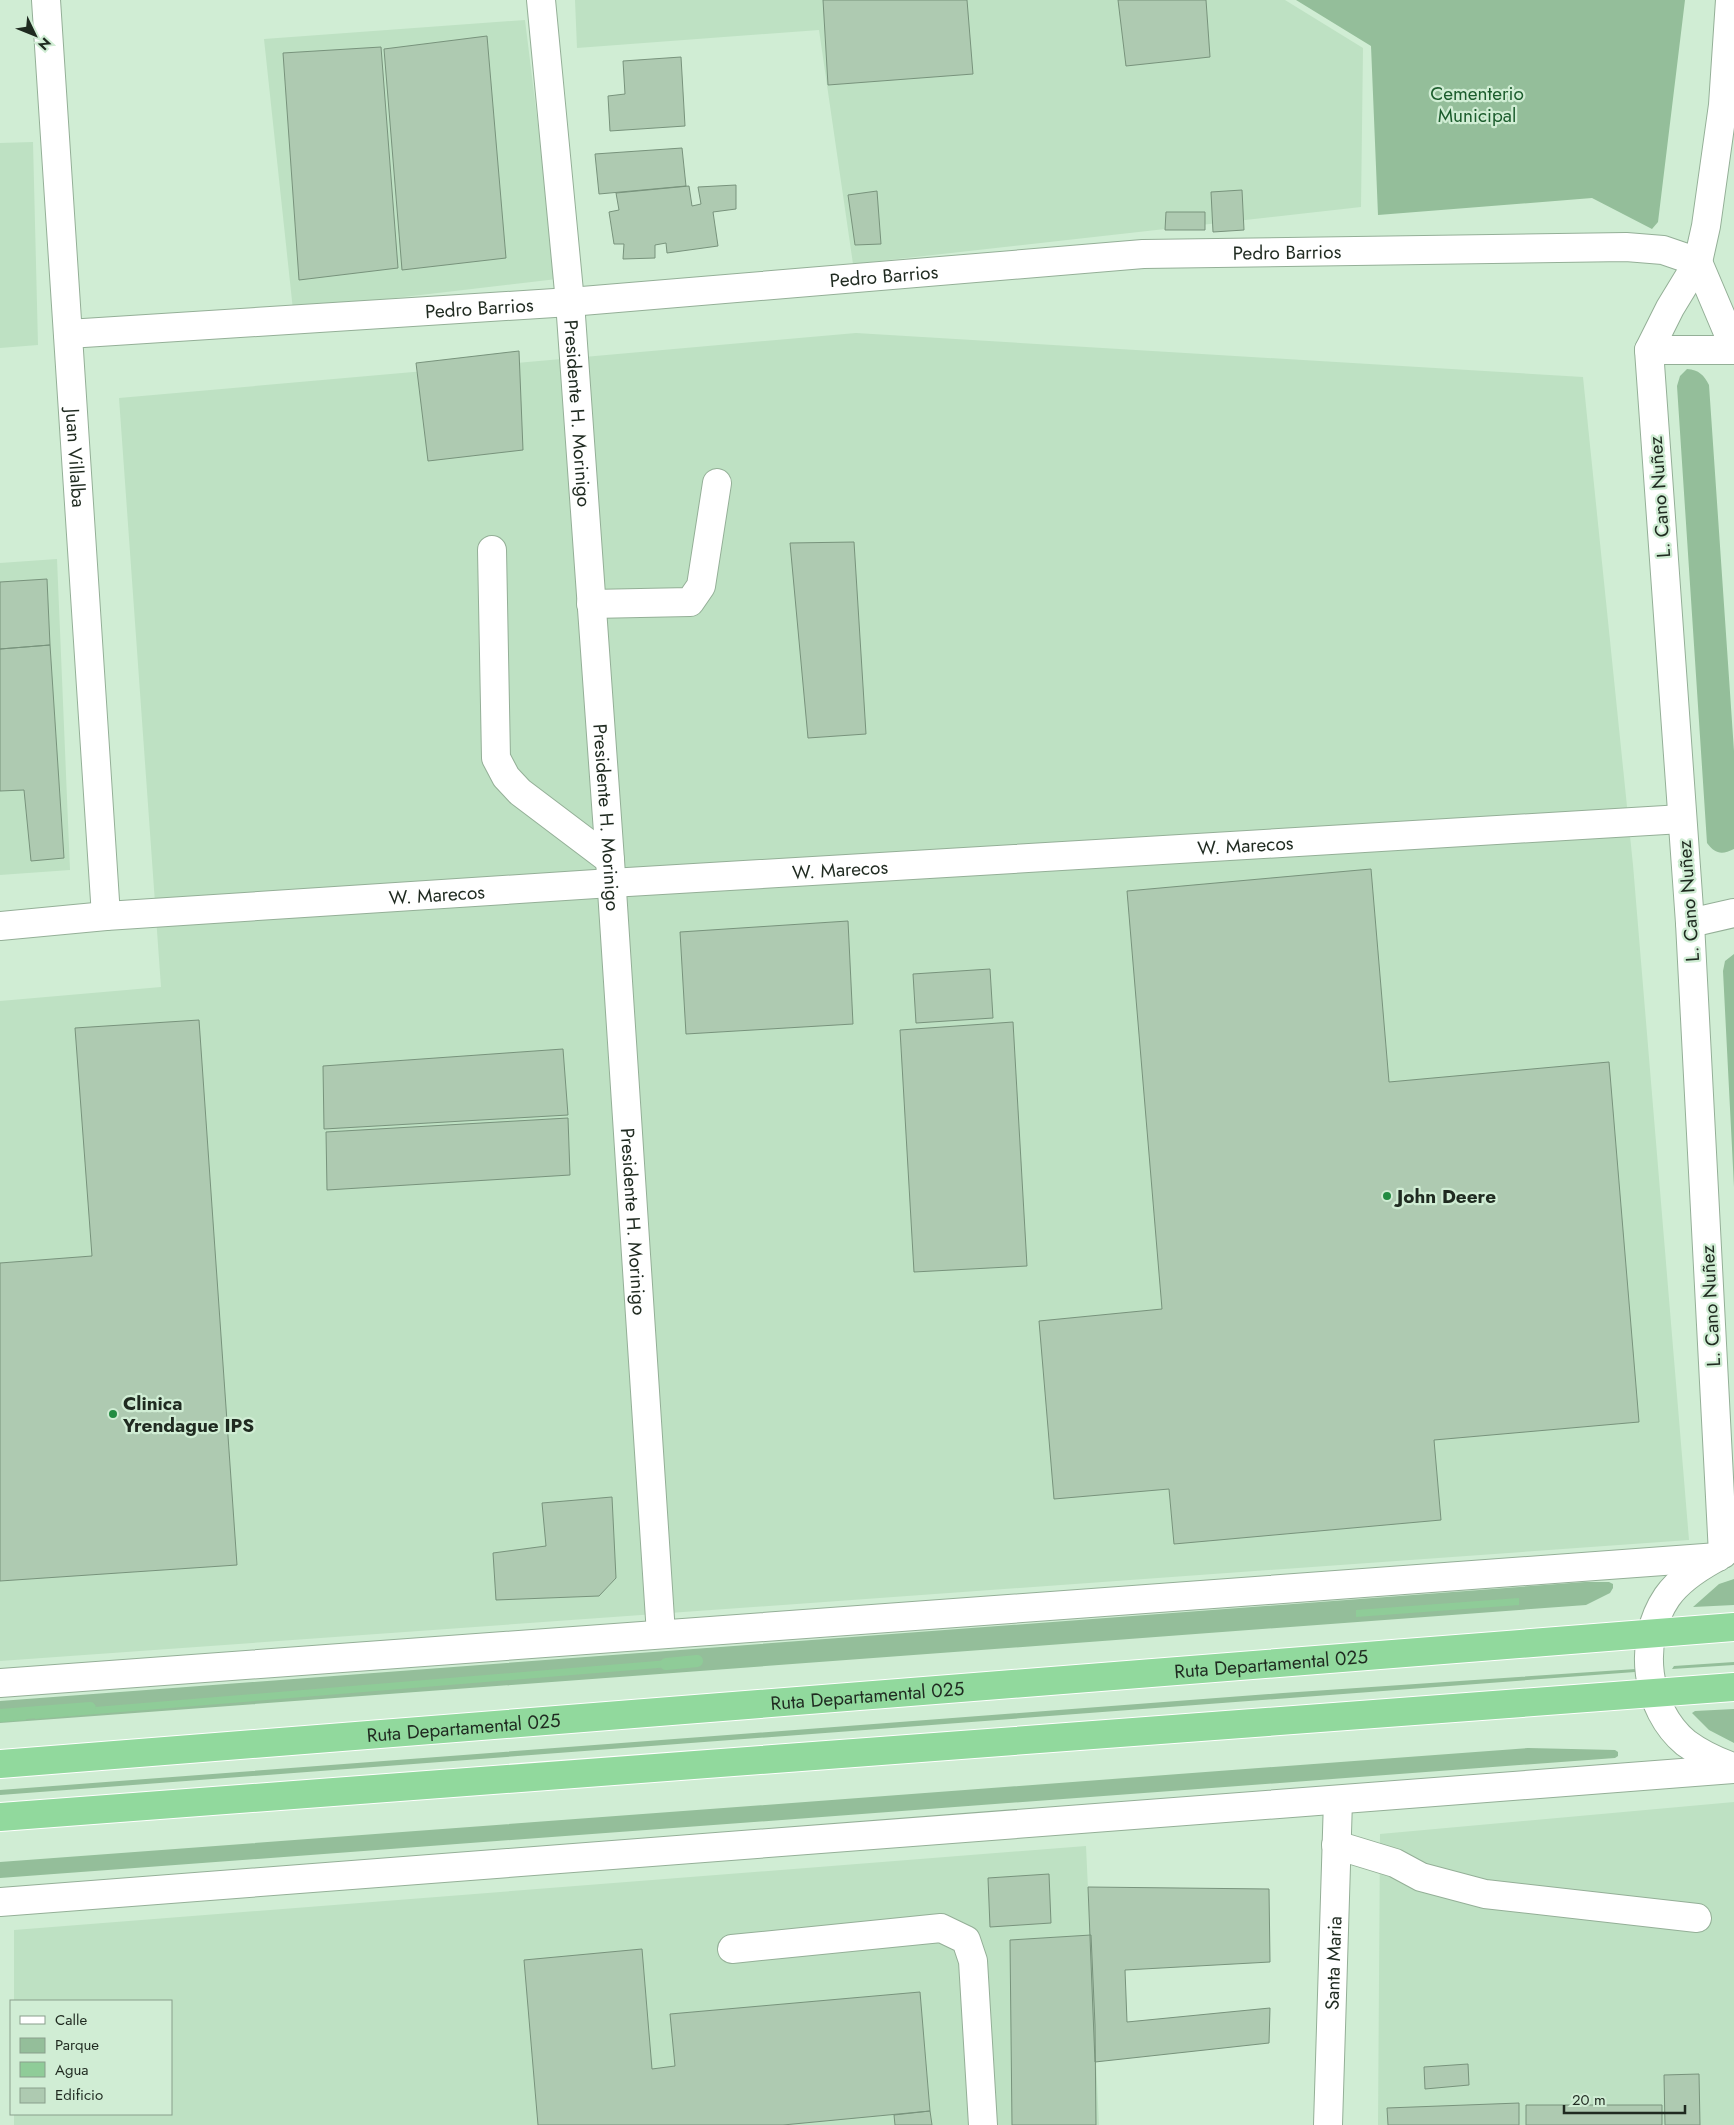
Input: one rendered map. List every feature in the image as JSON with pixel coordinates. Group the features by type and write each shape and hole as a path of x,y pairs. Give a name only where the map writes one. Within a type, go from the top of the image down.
{"highway":[{"name":"Ruta Departamental 025","path":"0,1764 1734,1627"},
{"path":"0,1817 1734,1687"}],"street":[{"name":"Juan Villalba","path":"46,0 106,916"},
{"name":"Presidente H. Morinigo","path":"541,0 570,302 660,1634"},
{"path":"1698,262 1734,348 1649,350 1670,308 1698,262 1706,226 1723,105 1730,0"},
{"name":"Pedro Barrios","path":"68,334 570,302 1143,254 1626,247 1663,250 1698,262"},
{"name":"L. Cano Nuñez","path":"1649,350 1690,923 1725,1554"},
{"path":"591,604 690,602 701,586 717,483"},
{"path":"492,550 496,758 506,777 520,792 610,872"},
{"name":"W. Marecos","path":"0,926 610,872 1682,819"},
{"path":"1690,923 1734,913"},
{"path":"0,1683 1725,1554"},
{"path":"1725,1554 1692,1571 1668,1597 1658,1615 1649,1653 1654,1693 1666,1720 1685,1742 1710,1759 1734,1768"},
{"path":"0,1902 1734,1768"},
{"name":"Santa Maria","path":"1328,2125 1338,1800"},
{"path":"1336,1845 1395,1863 1421,1877 1485,1894 1697,1918"},
{"path":"732,1949 941,1928 966,1940 973,1961 983,2125"}],"shaded area":[{"path":"575,0 1285,0 1363,48 1361,207 853,264 819,30 577,48"},
{"path":"525,20 557,279 293,310 264,39"},
{"path":"33,142 38,345 0,348 0,143"},
{"path":"856,333 1583,377 1633,865 1689,1540 0,1661 0,1001 161,987 119,398"},
{"path":"57,559 70,870 0,875 0,563"},
{"path":"1734,1802 1734,2125 1378,2125 1380,1834"},
{"path":"1086,1846 1099,2125 14,2125 14,2115 172,2115 172,2000 14,2000 14,1930"}],"green space":[{"name":"Cementerio Municipal","path":"1296,0 1685,0 1658,222 1652,229 1592,198 1378,215 1371,46"},
{"path":"1687,369 1701,374 1709,385 1734,751 1734,849 1722,853 1713,849 1707,843 1677,386 1680,376"},
{"path":"1734,954 1734,1187 1723,971 1725,961"},
{"path":"1734,1579 1734,1605 1693,1607 1719,1584"},
{"path":"1585,1582 1609,1582 1613,1584 1613,1588 1610,1593 1586,1605 0,1723 0,1701"},
{"path":"1734,1662 1734,1665 1672,1669 1674,1666"},
{"path":"1636,1669 1635,1672 0,1795 0,1790 1283,1693"},
{"path":"1734,1709 1734,1743 1709,1730 1692,1713 1695,1711"},
{"path":"1528,1748 1615,1750 1618,1752 1618,1756 1615,1758 0,1878 0,1862"}],"water":[{"path":"1519,1598 1519,1605 1356,1617 1356,1610"},
{"path":"681,1659 682,1666 35,1719 34,1712"},
{"path":"25,1713 26,1720 0,1722 0,1715"}],"building":[{"path":"823,0 967,0 973,74 828,85"},
{"path":"1118,0 1206,0 1210,57 1126,66"},
{"path":"487,36 506,258 402,270 384,49"},
{"path":"381,47 398,268 299,280 283,53"},
{"path":"681,57 685,126 610,131 608,96 625,94 623,61"},
{"path":"682,148 686,186 599,194 595,154"},
{"path":"736,185 736,209 713,212 718,246 667,253 666,243 655,245 655,258 623,259 624,244 614,244 609,212 619,210 616,193 689,186 692,206 701,204 698,187"},
{"path":"1242,190 1244,230 1213,232 1211,192"},
{"path":"877,191 881,244 855,245 848,195"},
{"path":"1166,212 1205,212 1205,230 1165,230"},
{"path":"519,351 523,450 428,461 416,363"},
{"path":"854,542 866,734 808,738 790,543"},
{"path":"47,579 50,645 0,649 0,582"},
{"path":"50,645 64,858 31,861 24,790 0,791 0,649"},
{"name":"John Deere","path":"1371,869 1389,1082 1609,1062 1639,1422 1434,1440 1441,1520 1174,1544 1169,1489 1054,1499 1039,1321 1162,1309 1127,891"},
{"path":"848,921 853,1024 686,1034 680,932"},
{"path":"990,969 993,1018 916,1023 913,974"},
{"name":"Clinica Yrendague IPS","path":"199,1020 237,1565 0,1581 0,1263 92,1256 75,1028"},
{"path":"1013,1022 1027,1266 914,1272 900,1030"},
{"path":"563,1049 568,1115 324,1129 323,1066"},
{"path":"568,1118 570,1175 327,1190 326,1132"},
{"path":"612,1497 616,1578 599,1596 496,1600 493,1553 546,1546 542,1503"},
{"path":"1049,1874 1051,1923 990,1927 988,1878"},
{"path":"1088,1887 1269,1889 1270,1962 1125,1970 1127,2022 1270,2008 1269,2043 1095,2062"},
{"path":"1091,1935 1095,2025 1096,2125 1012,2125 1010,1940"},
{"path":"642,1949 652,2069 675,2066 670,2014 920,1992 930,2111 783,2125 538,2125 524,1960"},
{"path":"1468,2064 1469,2085 1425,2089 1424,2067"},
{"path":"1699,2074 1700,2125 1665,2125 1664,2075"},
{"path":"1519,2103 1519,2125 1388,2125 1387,2108"},
{"path":"1526,2105 1662,2105 1662,2125 1526,2125"},
{"path":"930,2111 932,2125 895,2125 894,2115"}],"waterway":[{"path":"666,1664 697,1661"},
{"path":"0,1715 90,1708"}],"place":[{"name":"John Deere","path":"1387,1196"},
{"name":"Clinica Yrendague IPS","path":"113,1414"}]}
